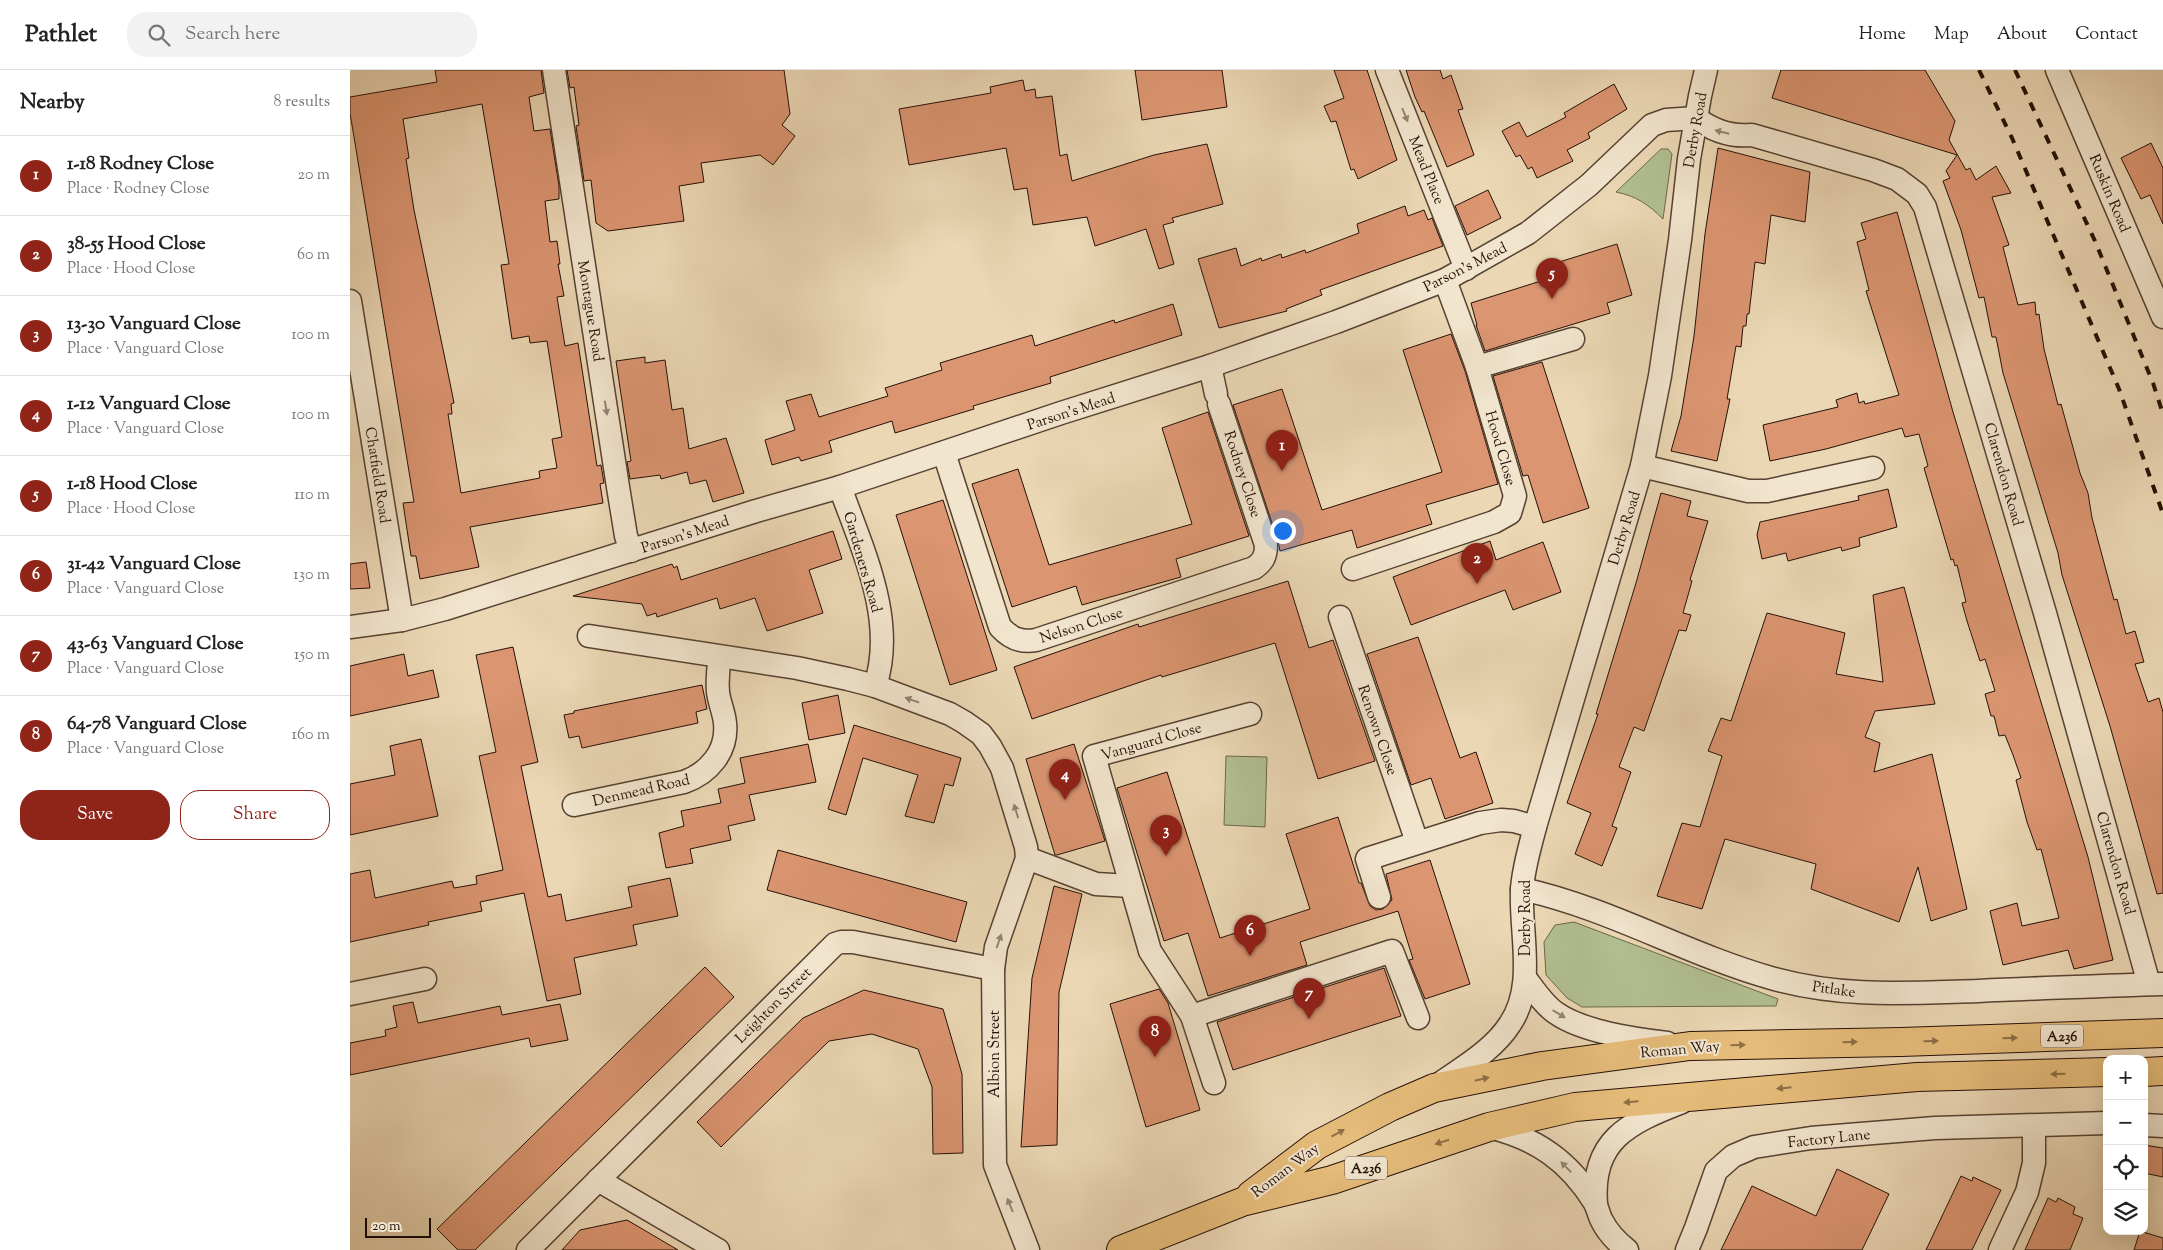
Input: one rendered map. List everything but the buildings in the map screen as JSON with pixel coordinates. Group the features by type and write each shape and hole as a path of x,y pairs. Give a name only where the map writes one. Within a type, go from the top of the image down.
{"main road":[{"name":"Roman Way","path":"1242,1202 1316,1145 1390,1107 1434,1088 1576,1060 1690,1046 1901,1042 2163,1032"},
{"path":"2148,1072 2163,1071"},
{"name":"Roman Way","path":"1242,1202 1332,1180 1489,1126 1574,1107 1917,1077 2103,1072"},
{"name":"A236","path":"1121,1250 1242,1202"}],"street":[{"name":"Montague Road","path":"554,70 624,526 631,551"},
{"name":"Mead Place","path":"1387,70 1466,269"},
{"name":"Derby Road","path":"1434,1088 1499,1038 1514,1017 1520,1003 1526,979 1522,889 1535,827 1642,466 1660,376 1696,118 1706,70"},
{"name":"Ruskin Road","path":"2057,70 2163,317"},
{"name":"Parson's Mead","path":"350,627 402,620 445,609 756,511 840,487 1210,366 1336,322 1445,280 1466,269 1528,233 1590,185 1652,125 1666,120 1696,118"},
{"name":"Clarendon Road","path":"1696,118 1714,130 1740,136 1752,135 1898,179 1917,194 1925,207 2156,984"},
{"name":"Hood Close","path":"1353,569 1494,522 1510,513 1515,496 1477,367 1445,280"},
{"name":"Chatfield Road","path":"350,301 352,329 402,620"},
{"path":"1477,367 1573,339"},
{"name":"Rodney Close","path":"1210,366 1218,399 1266,545 1266,554 1261,563 1254,568"},
{"name":"Nelson Close","path":"944,452 1000,628 1007,635 1016,639 1026,642 1036,640 1254,568"},
{"path":"1642,466 1748,491 1767,491 1873,468"},
{"name":"Gardeners Road","path":"840,487 869,570 878,608 883,644 875,686"},
{"name":"Renown Close","path":"1340,617 1417,842"},
{"path":"589,636 798,668 875,686 950,714 981,734 1002,768 1024,835 1027,858 1096,884 1131,886"},
{"name":"Denmead Road","path":"574,805 684,782 701,775 707,770 718,757 725,734 718,682 720,656"},
{"name":"Vanguard Close","path":"1214,1083 1192,1016 1150,951 1094,756 1250,714"},
{"path":"1379,898 1367,859 1480,823 1501,820 1514,821 1535,827"},
{"name":"Albion Street","path":"1027,858 996,947 993,969 995,1165 1028,1250"},
{"name":"Pitlake","path":"1522,889 1592,908 1728,963 1771,978 1827,990 1895,994 2156,984"},
{"name":"Leighton Street","path":"528,1250 835,944 853,942 993,969"},
{"path":"1192,1016 1392,951 1418,1018"},
{"path":"350,994 425,979"},
{"path":"1526,979 1540,998 1557,1014 1589,1028 1627,1038 1690,1046"},
{"path":"1596,1205 1595,1186 1599,1166 1606,1149 1618,1135 1638,1122 1697,1097"},
{"name":"Factory Lane","path":"1686,1250 1696,1228 1716,1171 1733,1156 1754,1147 1811,1138 1935,1128 2103,1124"},
{"path":"2148,1125 2163,1126"},
{"path":"1489,1126 1528,1139 1545,1149 1580,1183 1596,1205 1602,1221 1614,1240 1627,1250"},
{"path":"2000,1250 2029,1183 2034,1162 2034,1126"},
{"path":"598,1180 718,1250"}],"green space":[{"path":"1661,149 1668,149 1672,154 1663,219 1641,201 1616,192"},
{"path":"1226,756 1267,757 1265,827 1224,825"},
{"path":"1574,922 1778,999 1776,1006 1582,1007 1567,998 1546,975 1544,942 1555,925"}],"railway":[{"path":"1979,70 2012,138 2119,389 2163,514"},
{"path":"2015,70 2095,241 2153,383 2163,414"}],"place":[{"name":"1-18 Hood Close","path":"1552,299"},
{"name":"1-18 Rodney Close","path":"1282,471"},
{"name":"38-55 Hood Close","path":"1477,584"},
{"name":"1-12 Vanguard Close","path":"1065,800"},
{"name":"13-30 Vanguard Close","path":"1166,856"},
{"name":"31-42 Vanguard Close","path":"1250,956"},
{"name":"43-63 Vanguard Close","path":"1309,1019"},
{"name":"64-78 Vanguard Close","path":"1155,1057"}]}
